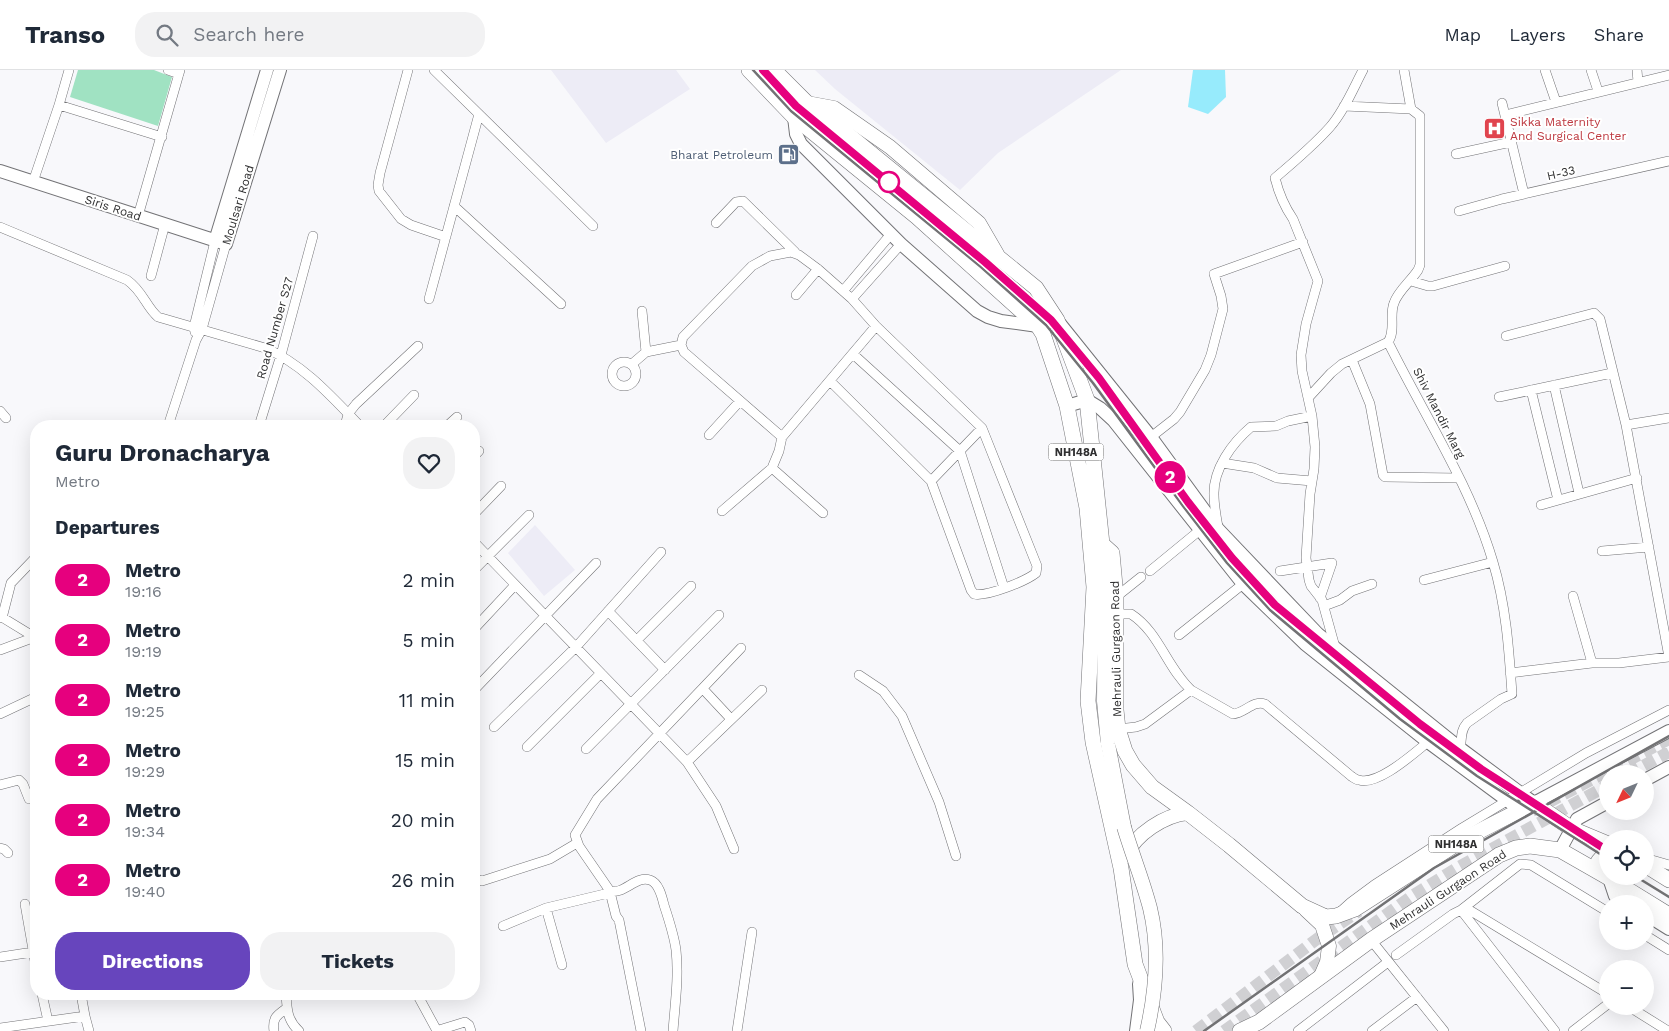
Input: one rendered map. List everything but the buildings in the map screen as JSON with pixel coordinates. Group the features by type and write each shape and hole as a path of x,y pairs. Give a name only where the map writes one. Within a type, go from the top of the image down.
{"highway":[{"name":"Mehrauli Gurgaon Road","path":"750,70 794,117 916,217 1038,326 1042,334 1067,406 1087,508 1094,587 1088,701 1093,742 1121,868 1135,964 1157,1022 1164,1031"},
{"name":"Mehrauli Gurgaon Road","path":"774,70 807,103 1036,288 1057,320 1086,400 1102,544 1112,553 1116,597 1116,710 1118,729 1125,751 1133,765 1152,787 1188,813 1302,906 1326,917 1336,916"},
{"name":"NH148A","path":"1336,916 1355,909 1464,839 1534,803"},
{"path":"1534,803 1572,829 1599,840"},
{"name":"Mehrauli Gurgaon Road","path":"1240,1031 1255,1027 1371,940 1499,855 1516,848 1530,846 1560,850 1599,872"},
{"path":"1654,871 1669,880"},
{"name":"Mehrauli Gurgaon Road","path":"1620,885 1669,915"}],"main road":[{"path":"1102,544 1105,586 1104,701 1108,744 1124,827 1150,909 1155,942 1156,980 1147,1031"},
{"path":"1121,868 1129,848 1146,832 1167,817 1188,813"},
{"path":"1302,906 1322,925 1328,946 1328,962 1321,976"}],"street":[{"path":"34,182 69,70"},
{"path":"138,216 179,72 168,70"},
{"name":"Moulsari Road","path":"170,420 196,340 220,243 255,129 267,70"},
{"name":"Moulsari Road","path":"255,129 280,70"},
{"path":"408,70 380,173 378,188 405,222 446,237"},
{"path":"434,70 593,226"},
{"path":"1336,648 1322,602 1311,586 1308,568 1307,535 1315,460 1312,416 1301,365 1302,345 1318,281 1293,219 1288,214 1279,195 1275,178 1330,127 1364,70"},
{"path":"1308,398 1335,369 1388,342 1392,336 1394,302 1418,270 1421,251 1420,116 1412,109 1404,70"},
{"path":"1544,70 1556,102"},
{"path":"1591,70 1598,91"},
{"path":"1637,70 1638,82"},
{"path":"1505,115 1669,75"},
{"path":"1502,103 1524,194"},
{"path":"59,105 162,137"},
{"path":"1344,106 1412,109"},
{"path":"428,299 479,114"},
{"path":"794,117 796,134 801,144 901,244 977,311 1001,321 1038,326 1057,320 1151,437 1219,531 1318,634 1460,749 1534,803 1669,731"},
{"path":"1456,154 1511,142"},
{"name":"H-33","path":"1459,211 1669,161"},
{"name":"Siris Road","path":"0,171 220,243"},
{"path":"716,223 736,202 743,201 794,252 818,269 852,299 876,326 982,428 1038,566 1034,575 1004,588 978,595 974,594 931,481 830,381"},
{"path":"454,206 562,304"},
{"path":"151,276 165,224"},
{"path":"0,227 127,280 140,292 156,315 281,355 323,389 354,420"},
{"path":"843,291 891,234"},
{"name":"Road Number S27","path":"261,420 281,355 313,236"},
{"path":"1151,437 1180,412 1211,355 1223,309 1214,274 1303,242"},
{"path":"852,299 901,244"},
{"path":"782,437 684,352 681,345 683,337 752,266 764,258 794,252"},
{"path":"1411,281 1428,286 1505,266"},
{"path":"796,295 818,269"},
{"path":"642,311 646,352"},
{"path":"1506,336 1594,313 1600,319 1637,478 1669,657 1619,663 1592,663 1510,673"},
{"path":"722,511 772,468 782,437 876,326"},
{"name":"Shiv Mandir Marg","path":"1388,342 1438,434 1458,478 1472,502 1493,562 1503,605 1512,694 1501,699 1467,723 1461,734 1460,749"},
{"path":"632,364 646,352 681,345"},
{"path":"346,420 348,414 356,404 418,346"},
{"path":"853,354 960,451 1004,588"},
{"path":"1352,360 1370,404 1383,475 1385,477 1458,478"},
{"path":"1499,397 1612,373"},
{"path":"1554,385 1578,493"},
{"path":"1101,409 1114,390"},
{"path":"1530,390 1558,500"},
{"path":"390,420 414,395"},
{"path":"1067,406 1086,400 1101,409 1113,420 1243,584 1305,644 1428,742 1520,810"},
{"path":"709,435 740,401"},
{"path":"1210,543 1219,531 1213,493 1216,475 1235,443 1251,426 1276,426 1288,421 1312,416"},
{"path":"454,420 457,417"},
{"path":"1626,426 1669,418"},
{"path":"931,481 982,428"},
{"path":"1222,463 1254,468 1277,478 1312,480"},
{"path":"772,468 823,513"},
{"path":"1541,505 1578,493 1637,478"},
{"path":"480,508 501,486"},
{"path":"480,564 528,515"},
{"path":"1150,571 1200,530"},
{"path":"1602,551 1649,547"},
{"path":"480,548 687,762 716,806 734,849"},
{"path":"494,727 576,647 661,552"},
{"path":"480,684 596,562"},
{"path":"1424,580 1493,562"},
{"path":"30,563 11,583 1,617 30,634"},
{"path":"1280,571 1332,563 1322,602"},
{"path":"1116,597 1141,577"},
{"path":"1179,635 1243,584"},
{"path":"1322,602 1340,600 1352,590 1372,584"},
{"path":"480,623 515,585"},
{"path":"637,640 691,586"},
{"path":"1573,596 1592,663"},
{"path":"608,611 665,670"},
{"path":"1116,614 1131,614 1141,622 1164,651 1181,680 1191,690 1233,714 1238,714 1260,702 1265,704 1359,781 1376,778 1400,764 1428,742"},
{"path":"586,749 719,615"},
{"path":"0,650 30,639"},
{"path":"642,1031 612,892 575,838 577,831 597,799 741,648"},
{"path":"527,747 601,672"},
{"path":"859,675 883,691 902,716 939,802 956,856"},
{"path":"702,689 732,719"},
{"path":"687,762 762,690"},
{"path":"1118,729 1145,724 1191,690"},
{"path":"0,714 30,700"},
{"path":"1336,916 1374,885 1462,828 1586,753 1669,710"},
{"path":"1454,760 1460,749"},
{"path":"1654,775 1669,767"},
{"path":"0,785 19,780 23,784 29,799"},
{"path":"1560,850 1577,819 1599,807"},
{"path":"480,880 556,856 577,843"},
{"path":"1654,861 1669,865"},
{"path":"1396,955 1461,910 1520,864 1531,865 1599,907"},
{"path":"503,926 546,908 612,892 642,879 655,883 670,923 676,949 677,977 673,1031"},
{"path":"25,904 30,917"},
{"path":"546,908 562,964"},
{"path":"1461,910 1472,910 1599,988"},
{"path":"1461,910 1555,1031"},
{"path":"1654,920 1669,929"},
{"path":"737,1031 752,932"},
{"path":"1371,940 1444,1031"},
{"path":"1654,941 1669,950"},
{"path":"0,957 30,952"},
{"path":"1298,1031 1388,962"},
{"path":"1135,964 1140,1000 1136,1031"},
{"path":"1372,1031 1417,997"},
{"path":"43,1000 48,1021"},
{"path":"82,1000 89,1031"},
{"path":"286,1000 290,1022 298,1031"},
{"path":"419,1000 430,1029 439,1030 465,1022 469,1025 471,1031"},
{"path":"274,1031 275,1016 287,1008"},
{"path":"1573,1031 1599,1011"},
{"path":"1642,1015 1668,1031"},
{"path":"0,1028 85,1016"}],"shaded area":[{"path":"551,70 676,70 690,89 606,143"},
{"path":"815,70 1121,70 998,153 960,190 835,89"},
{"path":"535,525 575,570 544,596 508,553"}],"green space":[{"path":"78,70 154,70 172,77 158,126 70,97"}],"water":[{"path":"1193,70 1225,70 1226,97 1208,114 1188,107"}],"tunnel":[{"path":"1532,811 1669,739"},
{"path":"1645,765 1669,752"},
{"path":"1224,1031 1412,896 1457,868 1599,790"},
{"path":"1196,1031 1317,939 1359,911"}],"railway":[{"path":"753,70 791,111 981,267 1046,325 1093,383 1227,563 1270,610 1400,719 1477,776 1599,853"},
{"path":"1204,1031 1434,868 1669,736"},
{"path":"1443,742 1531,803"},
{"path":"1650,885 1669,897"}],"metro line":[{"name":"2","path":"763,70 796,106 985,262 1051,320 1099,378 1188,502 1232,558 1275,605 1405,713 1481,769 1599,845"}],"place":[{"name":"Sikka Maternity And Surgical Center","path":"1494,129"},
{"name":"Bharat Petroleum","path":"789,155"}]}
